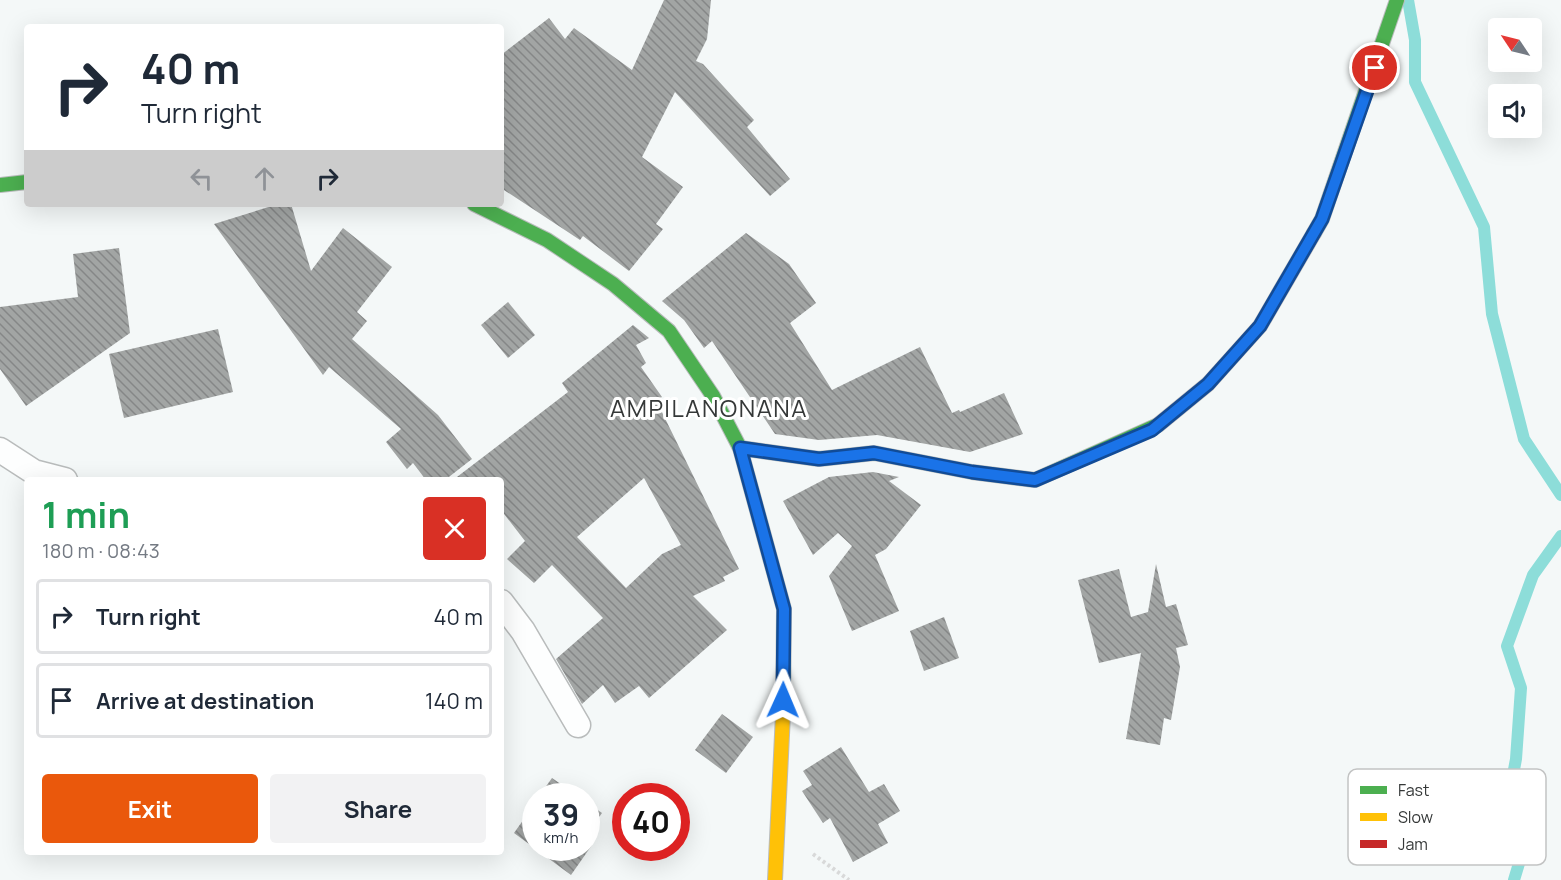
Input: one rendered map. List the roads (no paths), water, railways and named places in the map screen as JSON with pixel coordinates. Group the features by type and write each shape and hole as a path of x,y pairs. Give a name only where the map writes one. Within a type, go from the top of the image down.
{"street":[{"path":"740,448 819,459 874,453 972,472 1035,480 1152,430 1208,384 1260,326 1322,219 1397,0"},
{"path":"0,185 24,183"},
{"path":"480,207 547,240 613,284 669,331 713,396 740,448 784,609 783,722 775,880"}],"lane":[{"path":"0,450 34,472 53,477"},
{"path":"504,606 524,631 578,725"}],"waterway":[{"path":"1408,0 1415,40 1415,82 1484,227 1492,314 1524,439 1561,495"},
{"path":"1514,769 1521,688 1507,646 1533,575 1561,536"},
{"path":"1514,880 1518,865"}],"district":[{"name":"AMPILANONANA","path":"709,409"}]}
